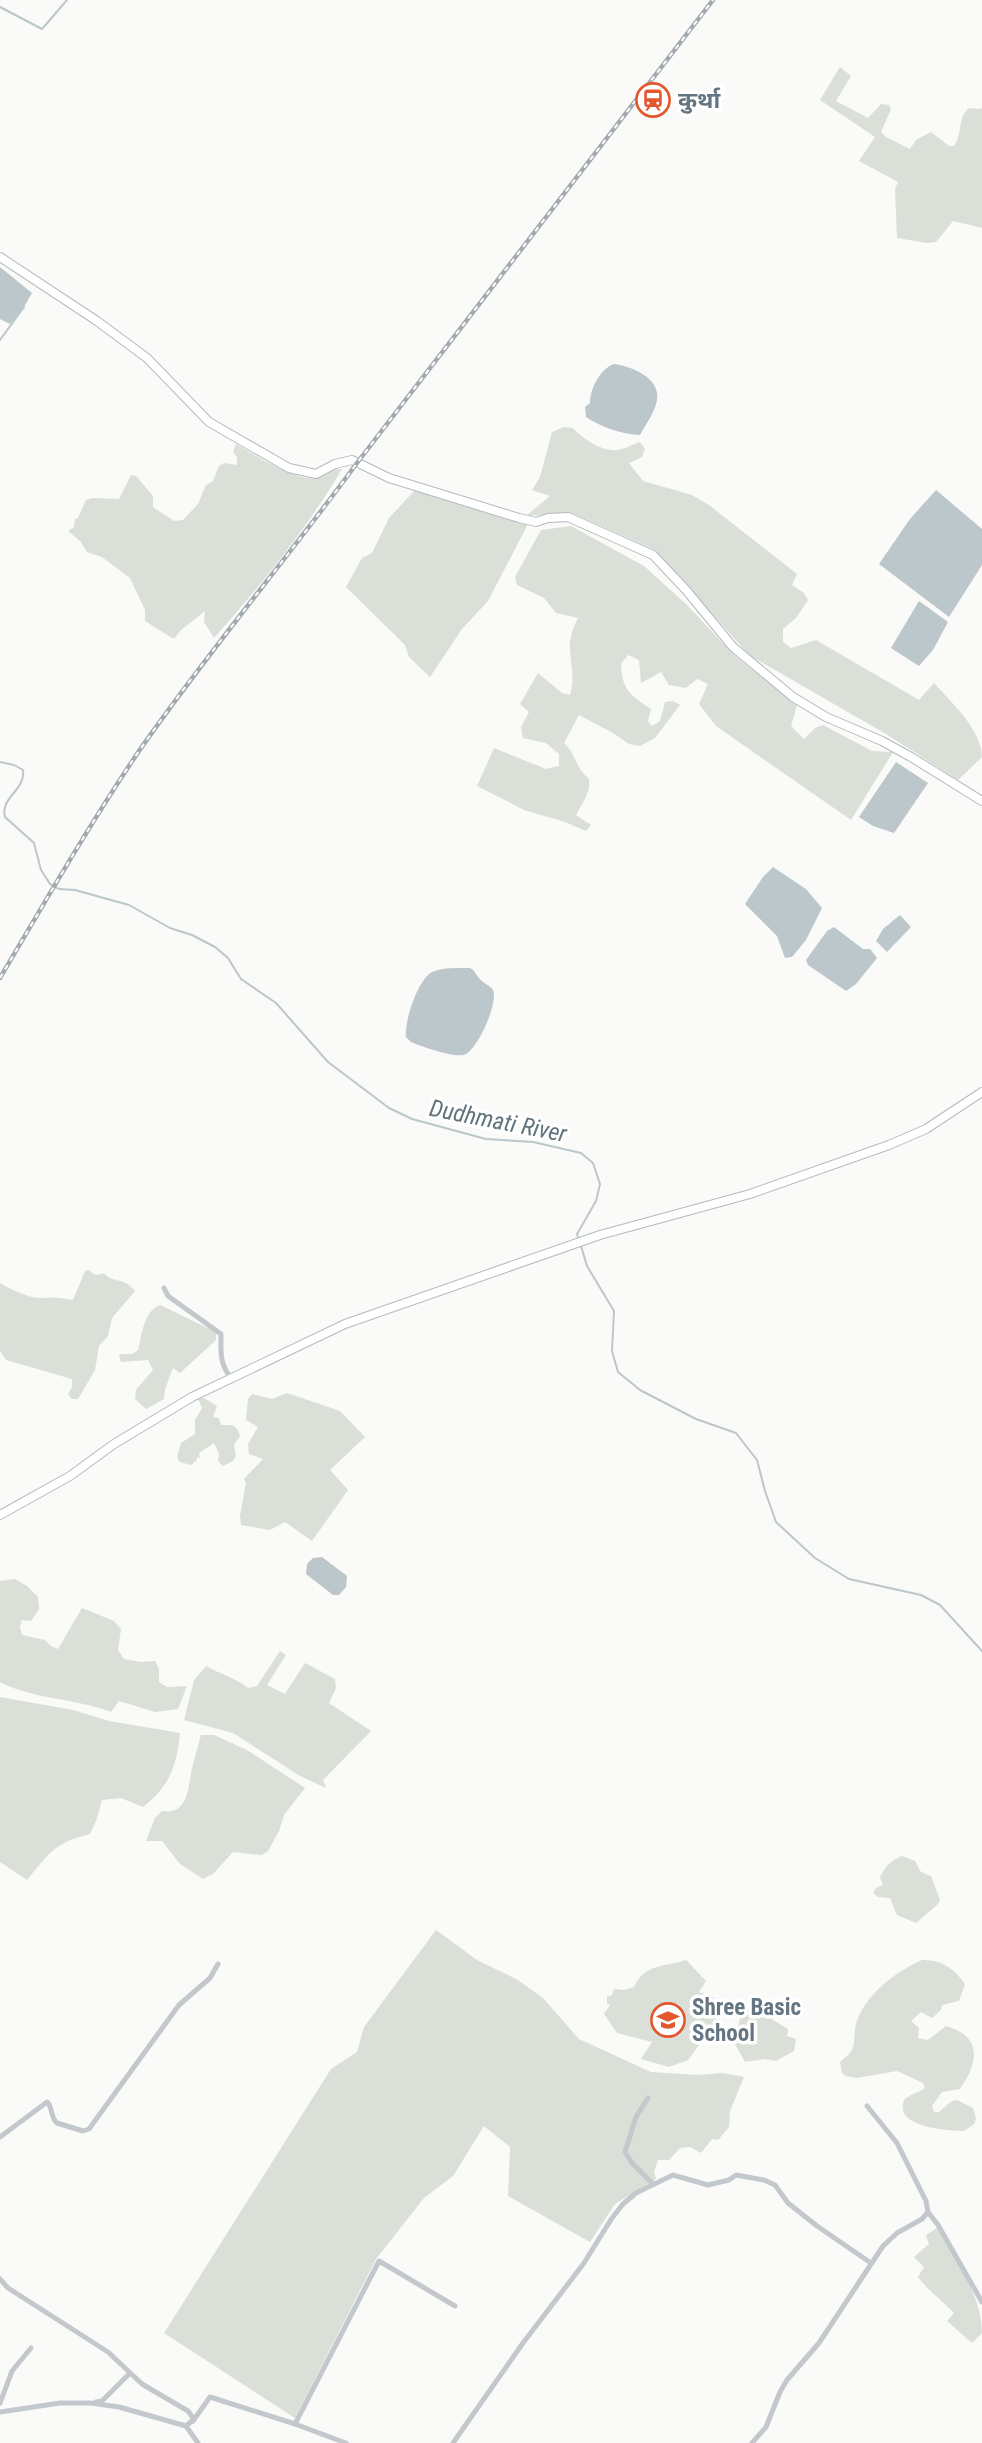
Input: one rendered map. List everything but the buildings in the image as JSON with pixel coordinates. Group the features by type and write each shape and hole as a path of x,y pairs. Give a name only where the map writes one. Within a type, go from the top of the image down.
{"street":[{"path":"0,257 147,358 209,422 289,468 317,474 335,464 352,460 389,478 519,518 536,522 556,516 568,517 653,555 733,647 793,697 826,717 901,751 982,801"},
{"path":"0,1515 70,1476 114,1444 192,1397 357,1320 600,1235 750,1194 889,1145 926,1129 982,1092"},
{"path":"164,1288 168,1296 221,1334 220,1358 231,1378"},
{"path":"0,2137 47,2102 57,2123 83,2131 89,2129 179,2005 210,1978 218,1964"},
{"path":"648,2098 636,2117 625,2152 653,2184"},
{"path":"867,2106 897,2143 926,2202 928,2212 982,2302"},
{"path":"453,2443 523,2343 584,2263 612,2218 636,2193 673,2175 708,2185 729,2180 736,2175 764,2180 775,2185 788,2203 831,2238 872,2263"},
{"path":"752,2443 766,2427 787,2380 819,2343 891,2238 928,2212"},
{"path":"295,2424 379,2261 455,2306"},
{"path":"0,2279 8,2288 108,2352 150,2390 188,2411 193,2421"},
{"path":"0,2403 12,2371 31,2348"},
{"path":"91,2403 102,2401 130,2373"},
{"path":"186,2426 193,2421 210,2397 346,2443"},
{"path":"0,2412 60,2403 119,2407 186,2426 198,2443"}],"shaded area":[{"path":"840,67 851,76 836,101 868,118 881,104 889,105 891,109 881,132 910,149 916,140 931,132 949,146 954,146 965,112 969,108 982,108 982,228 953,221 936,242 897,238 895,189 898,182 859,161 875,137 820,100"},
{"path":"0,267 32,293 10,324 0,319"},
{"path":"614,364 628,367 650,379 657,392 654,409 640,435 612,430 586,417 585,407 590,403 597,380 604,370"},
{"path":"564,427 573,428 587,440 606,449 623,449 640,442 645,449 642,457 629,463 643,481 692,495 709,505 797,574 792,585 804,593 808,600 796,618 783,629 783,642 791,648 816,640 919,700 934,683 971,727 981,747 982,757 958,780 886,734 749,655 655,550 572,513 526,516 550,496 532,490 540,477 552,432"},
{"path":"236,444 297,476 317,478 342,469 282,556 214,638 204,622 205,611 172,638 145,621 145,610 130,578 102,557 87,552 81,542 68,531 74,527 75,519 86,500 119,499 131,475 136,476 153,496 153,507 174,521 183,520 198,504 206,485 213,481 219,466 224,463 237,465 237,457 233,452"},
{"path":"416,489 528,524 488,601 462,629 430,677 409,657 405,645 346,587 362,558 372,553 389,518"},
{"path":"936,490 982,529 982,565 949,617 879,564 910,519"},
{"path":"571,526 644,566 687,605 735,656 797,705 791,726 804,739 815,728 823,725 872,751 893,752 851,820 716,726 699,704 708,684 697,679 686,688 669,685 661,672 641,683 639,660 628,655 621,664 623,680 633,696 651,709 648,721 652,726 660,721 665,702 673,701 680,705 655,738 640,746 629,744 579,715 564,743 589,779 587,793 576,815 591,825 586,831 524,810 477,786 494,748 546,769 559,766 559,754 546,743 523,738 521,727 529,712 520,704 538,673 562,693 570,695 570,642 578,618 556,613 544,598 517,585 515,577 541,530"},
{"path":"919,601 948,622 933,650 919,666 891,648"},
{"path":"896,762 928,783 894,833 873,826 859,817"},
{"path":"773,867 806,889 822,908 806,940 792,957 785,958 777,936 745,904"},
{"path":"900,915 911,927 887,952 876,941 883,929"},
{"path":"834,927 863,949 870,949 877,958 856,984 846,991 808,965 806,960 827,931"},
{"path":"470,968 492,988 494,996 490,1016 474,1046 463,1055 452,1055 411,1042 406,1037 407,1022 413,1001 427,976 441,969"},
{"path":"89,1270 95,1275 105,1274 127,1283 135,1291 112,1318 108,1336 99,1346 95,1370 78,1399 72,1399 68,1394 72,1379 6,1360 0,1351 0,1283 33,1297 73,1300 85,1271"},
{"path":"160,1305 216,1332 216,1340 180,1373 173,1368 164,1399 146,1409 135,1399 136,1390 153,1370 148,1360 121,1362 119,1354 132,1354 138,1350 147,1318 150,1312"},
{"path":"287,1393 340,1411 365,1437 330,1470 348,1490 312,1541 285,1522 270,1530 241,1525 246,1483 244,1479 263,1459 249,1454 248,1444 258,1427 246,1420 248,1399 252,1394 272,1399"},
{"path":"204,1398 217,1406 213,1417 219,1418 221,1425 233,1425 240,1436 234,1445 236,1456 233,1461 223,1466 218,1461 219,1454 214,1443 199,1453 200,1458 197,1457 191,1465 180,1462 177,1457 181,1443 195,1434 195,1420 202,1408 198,1399"},
{"path":"322,1557 347,1576 346,1587 339,1595 333,1595 306,1574 307,1564 313,1558"},
{"path":"15,1579 38,1597 39,1609 31,1621 22,1620 22,1635 45,1640 58,1649 82,1608 114,1621 121,1629 118,1650 124,1659 155,1661 159,1669 159,1682 167,1687 187,1686 178,1709 155,1712 119,1701 111,1712 27,1692 0,1682 0,1581"},
{"path":"280,1651 286,1655 267,1685 285,1694 305,1663 335,1679 336,1688 329,1703 371,1731 323,1780 326,1788 300,1776 233,1733 184,1720 194,1680 206,1666 248,1688 257,1686"},
{"path":"0,1697 73,1710 109,1721 180,1733 177,1755 166,1783 143,1807 121,1798 102,1800 90,1834 60,1845 41,1862 27,1880 0,1862"},
{"path":"201,1735 214,1735 247,1750 305,1788 284,1815 268,1851 262,1855 233,1852 213,1874 203,1879 180,1864 162,1841 146,1841 155,1818 162,1811 178,1809 186,1798"},
{"path":"902,1856 915,1861 921,1872 931,1876 940,1900 916,1923 897,1915 890,1898 878,1897 873,1893 883,1885 880,1877 886,1867"},
{"path":"436,1930 477,1960 518,1980 543,1998 579,2039 651,2072 698,2075 722,2073 744,2077 730,2111 729,2127 718,2140 712,2139 701,2153 690,2147 680,2148 669,2160 658,2160 654,2172 656,2179 615,2204 590,2242 508,2196 510,2147 484,2126 453,2176 424,2198 376,2259 295,2418 164,2333 331,2069 357,2052 364,2027"},
{"path":"686,1960 706,1981 699,1992 711,1996 724,2008 710,2029 698,2035 699,2045 688,2060 669,2067 641,2059 652,2042 617,2033 604,2014 610,2005 607,2003 607,1997 612,1995 614,1989 634,1987 649,1970"},
{"path":"922,1960 947,1966 965,1984 959,2001 942,2005 941,2010 932,2018 921,2012 911,2021 919,2028 918,2038 928,2040 946,2026 958,2030 971,2043 974,2051 971,2069 960,2089 942,2092 932,2106 934,2112 939,2112 957,2100 973,2108 976,2119 974,2124 964,2131 929,2127 906,2116 903,2110 904,2100 925,2088 923,2083 897,2071 857,2078 842,2073 840,2062 852,2050 856,2022 863,2008 876,1991 894,1976"},
{"path":"747,2008 766,2010 773,2020 788,2029 787,2036 796,2039 794,2051 776,2061 765,2059 745,2062 735,2044 740,2018"},
{"path":"937,2228 967,2279 978,2305 982,2333 972,2343 947,2321 954,2313 918,2277 924,2267 914,2257 929,2244 926,2235"}],"waterway":[{"path":"0,7 42,29 67,0"},
{"path":"0,340 24,307"},
{"name":"Dudhmati River","path":"0,762 23,770 21,783 6,804 5,817 34,843 41,870 50,884 59,889 75,890 129,905 170,928 192,935 215,947 228,958 241,979 276,1003 328,1062 389,1108 412,1119 486,1139 533,1142 581,1153 593,1163 600,1184 596,1201 577,1234 578,1238"},
{"name":"Dudhmati River","path":"581,1246 587,1266 614,1311 612,1351 618,1372 640,1390 696,1419 736,1433 757,1460 776,1522 815,1558 849,1579 921,1595 940,1605 982,1651"}],"railway":[{"path":"0,978 103,807 165,714 713,0"}],"place":[{"name":"कुर्था","path":"653,100"},
{"name":"Shree Basic School","path":"668,2020"}]}
